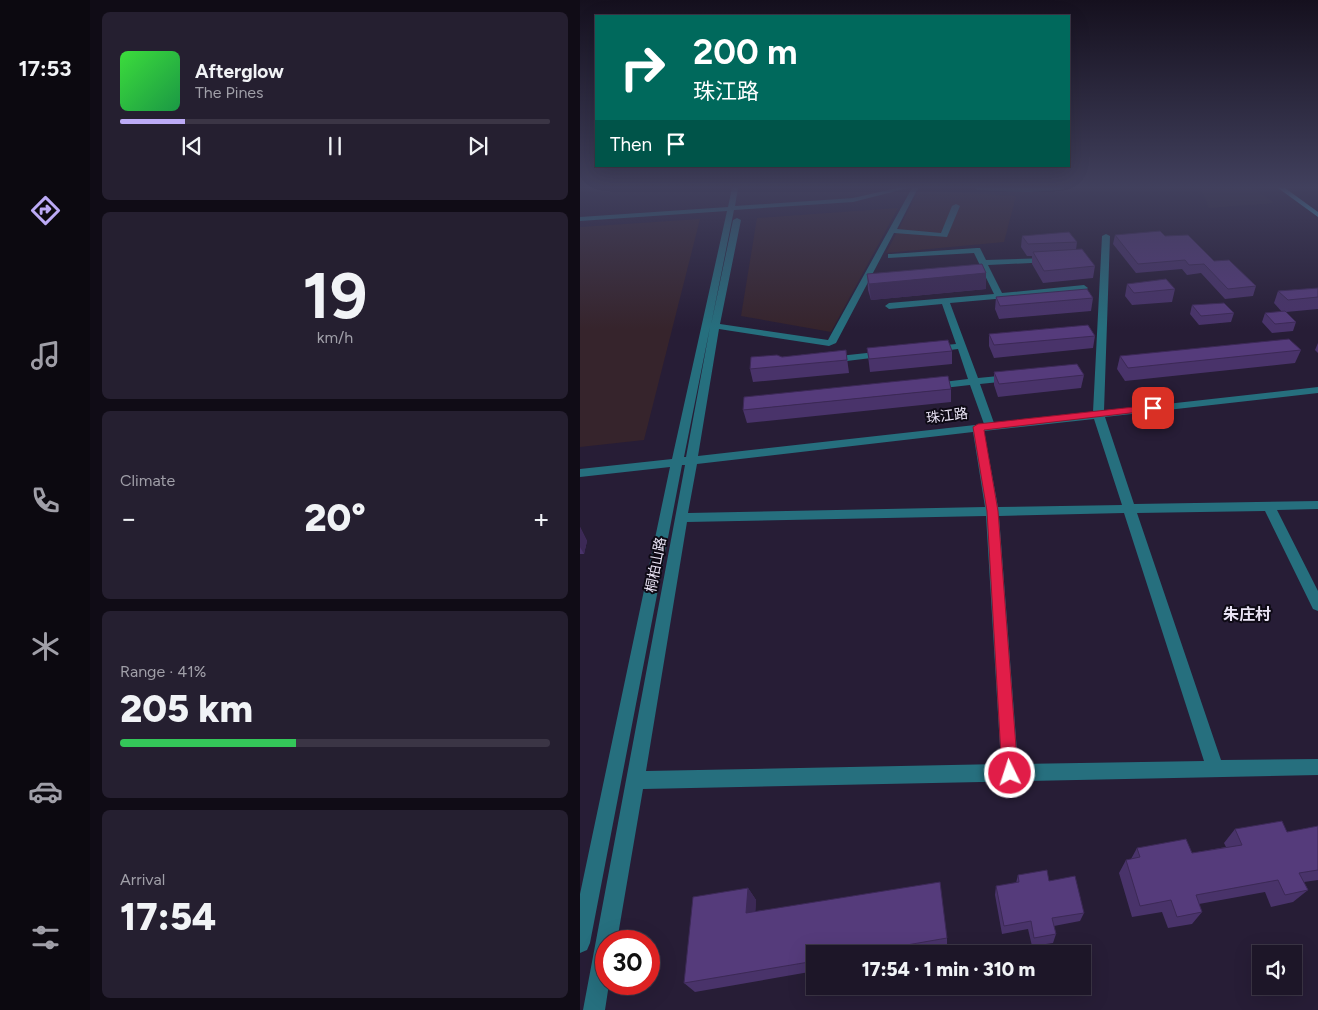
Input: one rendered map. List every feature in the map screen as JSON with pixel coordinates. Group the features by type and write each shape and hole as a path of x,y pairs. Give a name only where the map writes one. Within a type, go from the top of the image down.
{"street":[{"name":"桐柏山路","path":"580,943 677,462 728,235"},
{"name":"桐柏山路","path":"608,930 637,780 730,235"},
{"path":"715,326 829,343 833,341 890,235"},
{"path":"1106,236 1098,414 1215,769"},
{"path":"891,256 977,250 999,296"},
{"path":"984,263 1060,259"},
{"path":"979,275 989,274"},
{"path":"889,306 1084,288"},
{"path":"945,301 975,382 984,427 992,511 1010,773"},
{"path":"922,350 962,346"},
{"path":"824,361 893,354"},
{"path":"927,387 1022,377"},
{"name":"珠江路","path":"580,473 1318,390"},
{"path":"681,518 1318,505"},
{"path":"1269,506 1318,604"},
{"path":"637,780 1318,767"},
{"name":"桐柏山路","path":"594,1010 597,995"}],"shaded area":[{"path":"580,235 696,235 644,440 580,447"},
{"path":"754,235 883,235 831,332 741,316"},
{"path":"895,235 1006,235 1004,242 886,253"}],"building":[{"path":"1072,235 1077,242 1028,244 1022,236"},
{"path":"1115,235 1188,235 1214,261 1229,260 1256,286 1228,289 1204,264 1189,265 1185,260 1138,264"},
{"path":"1082,249 1095,266 1044,271 1033,252"},
{"path":"982,264 986,273 869,284 867,274"},
{"path":"1166,279 1175,289 1134,293 1127,284"},
{"path":"1318,288 1318,297 1288,300 1278,291"},
{"path":"1087,289 1093,298 1000,306 996,297"},
{"path":"1224,303 1234,313 1201,316 1192,305"},
{"path":"1285,311 1296,322 1275,324 1265,313"},
{"path":"1088,325 1095,336 994,345 989,334"},
{"path":"1289,339 1301,350 1128,368 1120,356"},
{"path":"948,340 952,351 869,359 867,348"},
{"path":"846,350 847,360 750,369 751,357 777,355 782,357"},
{"path":"1077,364 1084,375 999,384 994,372"},
{"path":"948,376 951,389 743,410 744,397"},
{"path":"1282,821 1287,832 1318,826 1318,870 1299,873 1308,890 1285,895 1278,880 1196,895 1202,912 1177,917 1171,900 1140,906 1126,860 1140,857 1137,848 1186,839 1192,853 1242,845 1235,829"},
{"path":"1047,870 1049,881 1075,876 1084,913 1052,918 1056,934 1034,938 1031,921 1004,926 996,886 1019,882 1018,875"},
{"path":"940,882 947,938 907,945 806,945 806,963 684,983 693,897 748,888 746,913"}],"district":[{"name":"朱庄村","path":"1247,614"}],"route":[{"path":"1010,773 992,511 978,427 1153,408"}]}
